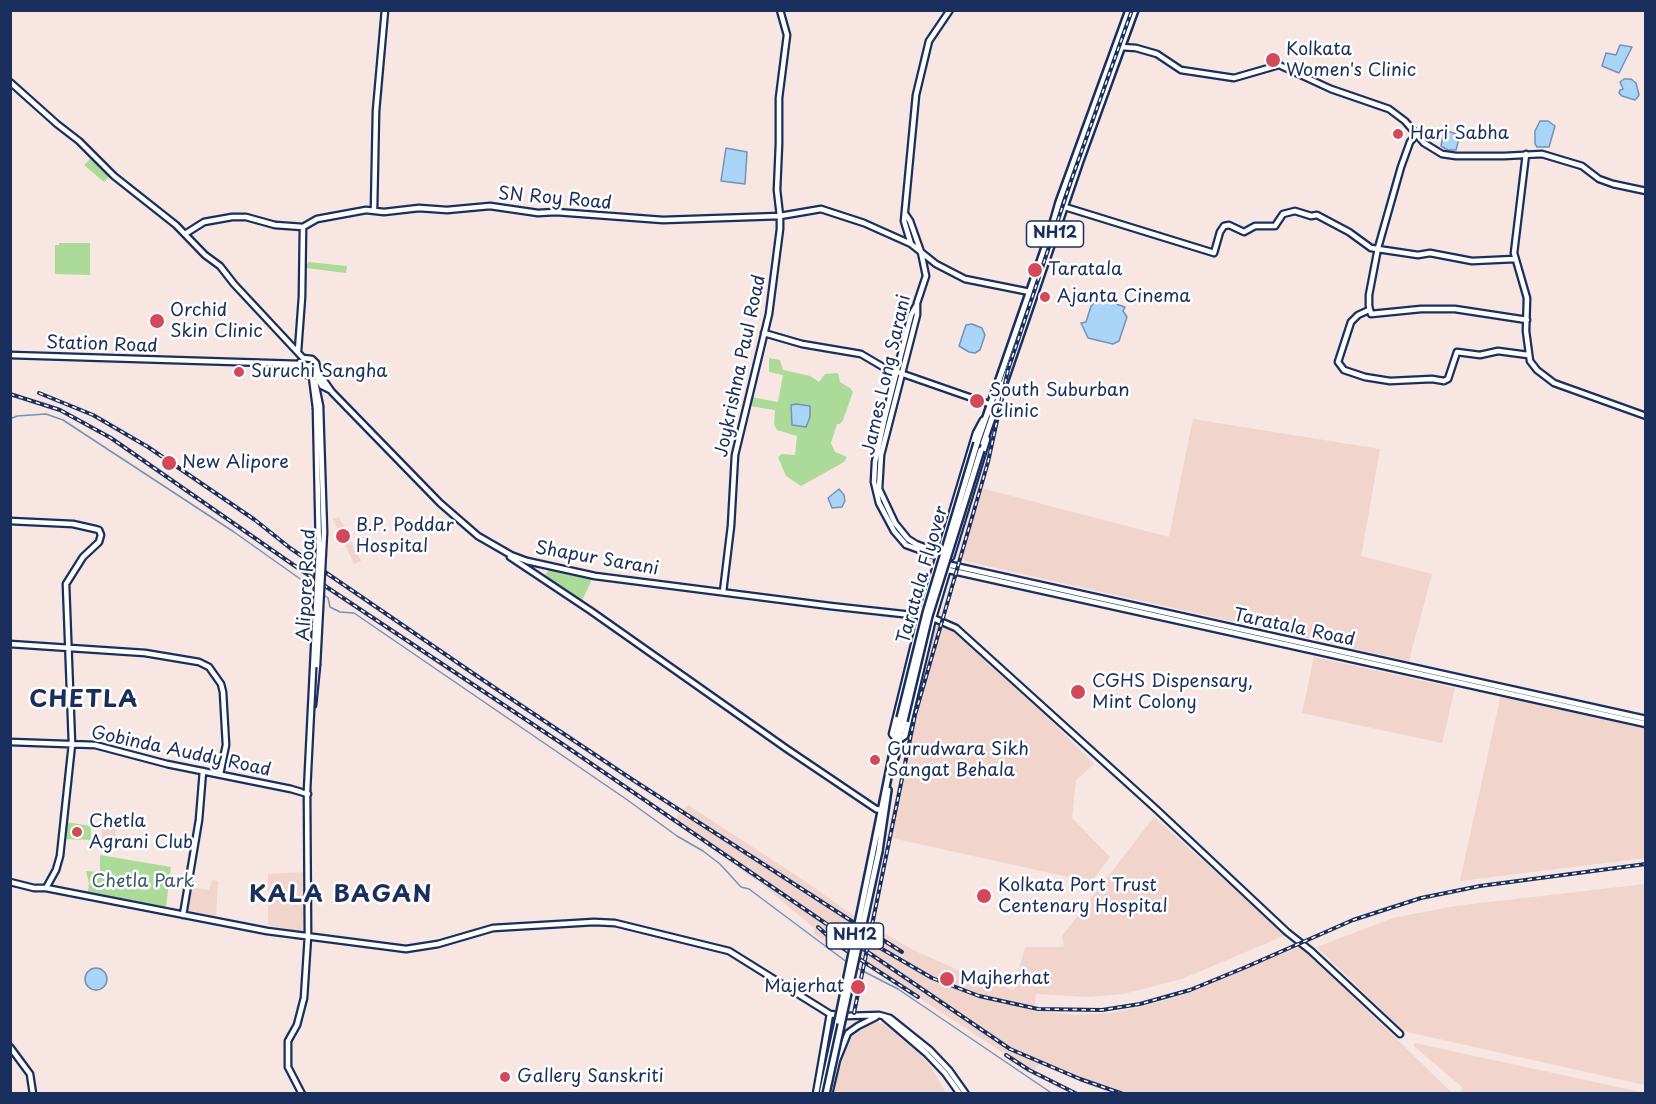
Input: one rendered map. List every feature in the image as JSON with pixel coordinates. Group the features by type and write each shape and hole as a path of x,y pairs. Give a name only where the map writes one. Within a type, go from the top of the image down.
{"highway":[{"name":"NH12","path":"986,421 1065,207 1129,10"},
{"name":"NH12","path":"992,405 1059,202 1118,46 1135,10"},
{"name":"Taratala Flyover","path":"898,739 926,613 977,443 986,421"},
{"name":"Taratala Flyover","path":"902,719 929,616 981,450 986,421"},
{"name":"NH12","path":"826,1094 898,739"}],"street":[{"path":"374,210 376,111 385,10"},
{"name":"Joykrishna Paul Road","path":"723,592 731,526 735,455 771,301 780,216 777,174 779,98 787,35 780,10"},
{"name":"James Long Sarani","path":"912,244 904,221 913,114 919,78 929,41 950,10"},
{"path":"1118,46 1157,54 1181,70 1234,78 1279,65 1331,89 1389,109 1405,121 1416,135 1434,150 1449,156 1542,154 1582,166 1599,179 1613,184 1646,191"},
{"path":"10,82 79,141 114,176 154,207 219,266 303,358 316,363 315,375 303,372 300,364 303,358"},
{"path":"1416,135 1410,142 1401,167 1378,248 1369,295 1371,314 1420,309 1455,309 1527,320"},
{"path":"1526,154 1515,259 1527,298 1528,355 1533,366 1554,383 1646,416"},
{"name":"SN Roy Road","path":"185,234 204,222 232,217 246,217 275,225 303,226 317,219 374,210 384,212 419,208 447,210 490,207 538,213 663,220 780,216 811,210 826,210 864,223 912,244 936,264 965,279 1030,292"},
{"path":"1065,207 1214,252 1224,226 1229,225 1244,232 1255,226 1275,226 1283,214 1295,211 1311,216 1317,215 1349,232 1368,246 1418,255 1430,253 1472,261 1515,259"},
{"name":"James Long Sarani","path":"906,215 921,252 926,276 911,315 899,371 879,442 874,473 875,492 889,517 908,539 937,560"},
{"path":"298,351 302,297 303,226"},
{"path":"1369,310 1350,322 1338,362 1344,370 1365,377 1390,381 1432,379 1446,381 1457,352 1480,355 1498,351 1528,355"},
{"path":"764,333 802,344 861,354 883,367 992,405"},
{"name":"Station Road","path":"10,355 300,364"},
{"name":"Shapur Sarani","path":"315,375 322,386 331,391 440,503 478,536 527,561 595,576 921,616 933,618 961,632 1400,1034"},
{"name":"Alipore Road","path":"315,375 318,407"},
{"name":"Alipore Road","path":"302,1094 288,1067 288,1041 297,1025 304,998 308,936 308,792 323,552 315,375"},
{"path":"319,399 324,392 331,391"},
{"path":"986,421 990,428 933,618 905,736 898,739 892,734 937,560 976,432 986,421"},
{"path":"10,521 72,524 99,530 101,534 99,542 83,557 66,584 72,744 60,856 56,870 46,888"},
{"path":"506,552 786,749 883,811"},
{"path":"937,560 1646,724"},
{"path":"937,560 949,562"},
{"path":"10,644 145,653 198,662 209,667 224,692 226,745 220,774"},
{"path":"1446,677 1646,719"},
{"name":"Gobinda Auddy Road","path":"10,742 101,747 308,792"},
{"path":"183,915 199,820 203,771"},
{"path":"10,882 267,931 409,950 493,928 615,922 729,951 830,1014 882,1016 930,1050 949,1070 966,1094"},
{"path":"816,1094 830,1014"},
{"path":"826,1094 849,1033 858,1026 882,1016"},
{"path":"895,1024 931,1058 960,1094"},
{"path":"10,1047 30,1074 33,1094"}],"shaded area":[{"path":"1193,419 1380,449 1361,556 1432,574 1409,661 965,561 959,554 981,488 1169,537"},
{"path":"339,517 361,561 354,564 333,519"},
{"path":"936,624 948,626 1022,692 1094,764 1076,780 1072,818 1110,857 1091,882 887,837 932,629"},
{"path":"1314,657 1455,688 1442,743 1302,713"},
{"path":"1501,694 1645,725 1645,858 1460,881"},
{"path":"688,805 853,915 913,950 976,978 1014,990 1025,947 1064,947 1062,936 1154,817 1286,935 1182,979 1123,994 1089,997 1036,994 1034,1011 1077,1015 1111,1013 1145,1006 1180,996 1301,946 1452,1093 1116,1094 1039,1064 1033,1072 814,933 814,928 763,885 673,821"},
{"path":"102,820 115,821 116,839 102,840"},
{"path":"306,872 307,933 268,925 268,874"},
{"path":"212,880 218,881 216,916 186,910 190,887 209,890"},
{"path":"1645,884 1645,1085 1403,1031 1317,947 1393,918 1455,906"},
{"path":"873,1022 884,1024 917,1050 931,1067 946,1093 832,1093 847,1044 854,1035"},
{"path":"1415,1043 1645,1093 1461,1093 1462,1087 1414,1046"}],"green space":[{"path":"93,156 113,173 104,182 84,165"},
{"path":"90,243 90,275 55,274 55,245"},
{"path":"308,262 347,266 346,273 306,268"},
{"path":"769,358 780,360 783,370 810,376 819,382 825,374 838,373 840,382 853,392 843,420 837,424 831,443 835,452 847,457 844,462 801,486 786,476 778,457 782,454 795,455 797,436 777,430 774,424 775,410 749,406 751,397 778,402 783,375 769,372"},
{"path":"550,568 593,577 581,603 544,577"},
{"name":"Chetla Agrani Club","path":"65,822 91,826 91,840 62,839"},
{"name":"Chetla Park","path":"100,855 171,867 166,907 88,892 89,883 86,871 100,872"}],"water":[{"path":"1620,45 1632,47 1619,73 1602,66 1606,53 1616,55"},
{"path":"1624,79 1631,79 1636,83 1639,95 1635,100 1619,93 1623,89 1620,82"},
{"path":"1540,121 1548,121 1555,126 1549,147 1537,147 1535,144 1535,131"},
{"path":"1444,130 1460,135 1456,150 1448,150 1441,146"},
{"path":"726,148 747,152 745,184 721,181"},
{"path":"1107,301 1125,307 1123,311 1127,317 1119,341 1113,344 1088,338 1081,323 1086,322 1091,306 1095,302"},
{"path":"972,324 982,328 985,335 980,350 975,353 959,346 966,325"},
{"path":"791,405 810,406 810,417 806,427 792,425"},
{"path":"839,489 845,501 842,507 832,508 828,498"},
{"path":"96,968 104,971 107,979 104,987 96,990 88,987 85,979 88,971"}],"waterway":[{"path":"10,419 17,416 46,414 63,420 234,532 313,588"},
{"path":"321,593 328,598 330,607 340,612 354,613 677,836 703,851 720,864 741,887 749,889 848,963"},
{"path":"857,968 898,989 1053,1094"}],"railway":[{"path":"854,1013 915,715 988,462 1008,370 1071,181 1132,10"},
{"path":"39,393 93,415 148,447 477,676 853,922"},
{"path":"10,394 60,410 111,438 295,566 558,741 1010,1049 1080,1079 1123,1094"},
{"path":"863,938 932,978 979,996 1038,1009 1102,1010 1140,1004 1190,990 1353,920 1421,898 1480,886 1646,864"},
{"path":"818,927 838,945 918,997"},
{"path":"864,928 902,952"},
{"path":"1006,1055 1029,1070 1077,1094"}],"place":[{"name":"Kolkata Women's Clinic","path":"1273,60"},
{"name":"Hari Sabha","path":"1398,134"},
{"name":"Taratala","path":"1035,270"},
{"name":"Ajanta Cinema","path":"1045,297"},
{"name":"Orchid Skin Clinic","path":"157,321"},
{"name":"Suruchi Sangha","path":"239,372"},
{"name":"South Suburban Clinic","path":"977,401"},
{"name":"New Alipore","path":"169,463"},
{"name":"B.P. Poddar Hospital","path":"343,536"},
{"name":"CGHS Dispensary, Mint Colony","path":"1078,692"},
{"name":"Gurudwara Sikh Sangat Behala","path":"875,760"},
{"name":"Chetla Agrani Club","path":"77,832"},
{"name":"Kolkata Port Trust Centenary Hospital","path":"984,896"},
{"name":"Majherhat","path":"947,979"},
{"name":"Majerhat","path":"858,987"},
{"name":"Gallery Sanskriti","path":"505,1077"}],"district":[{"name":"CHETLA","path":"84,700"},
{"name":"KALA BAGAN","path":"341,895"}]}
